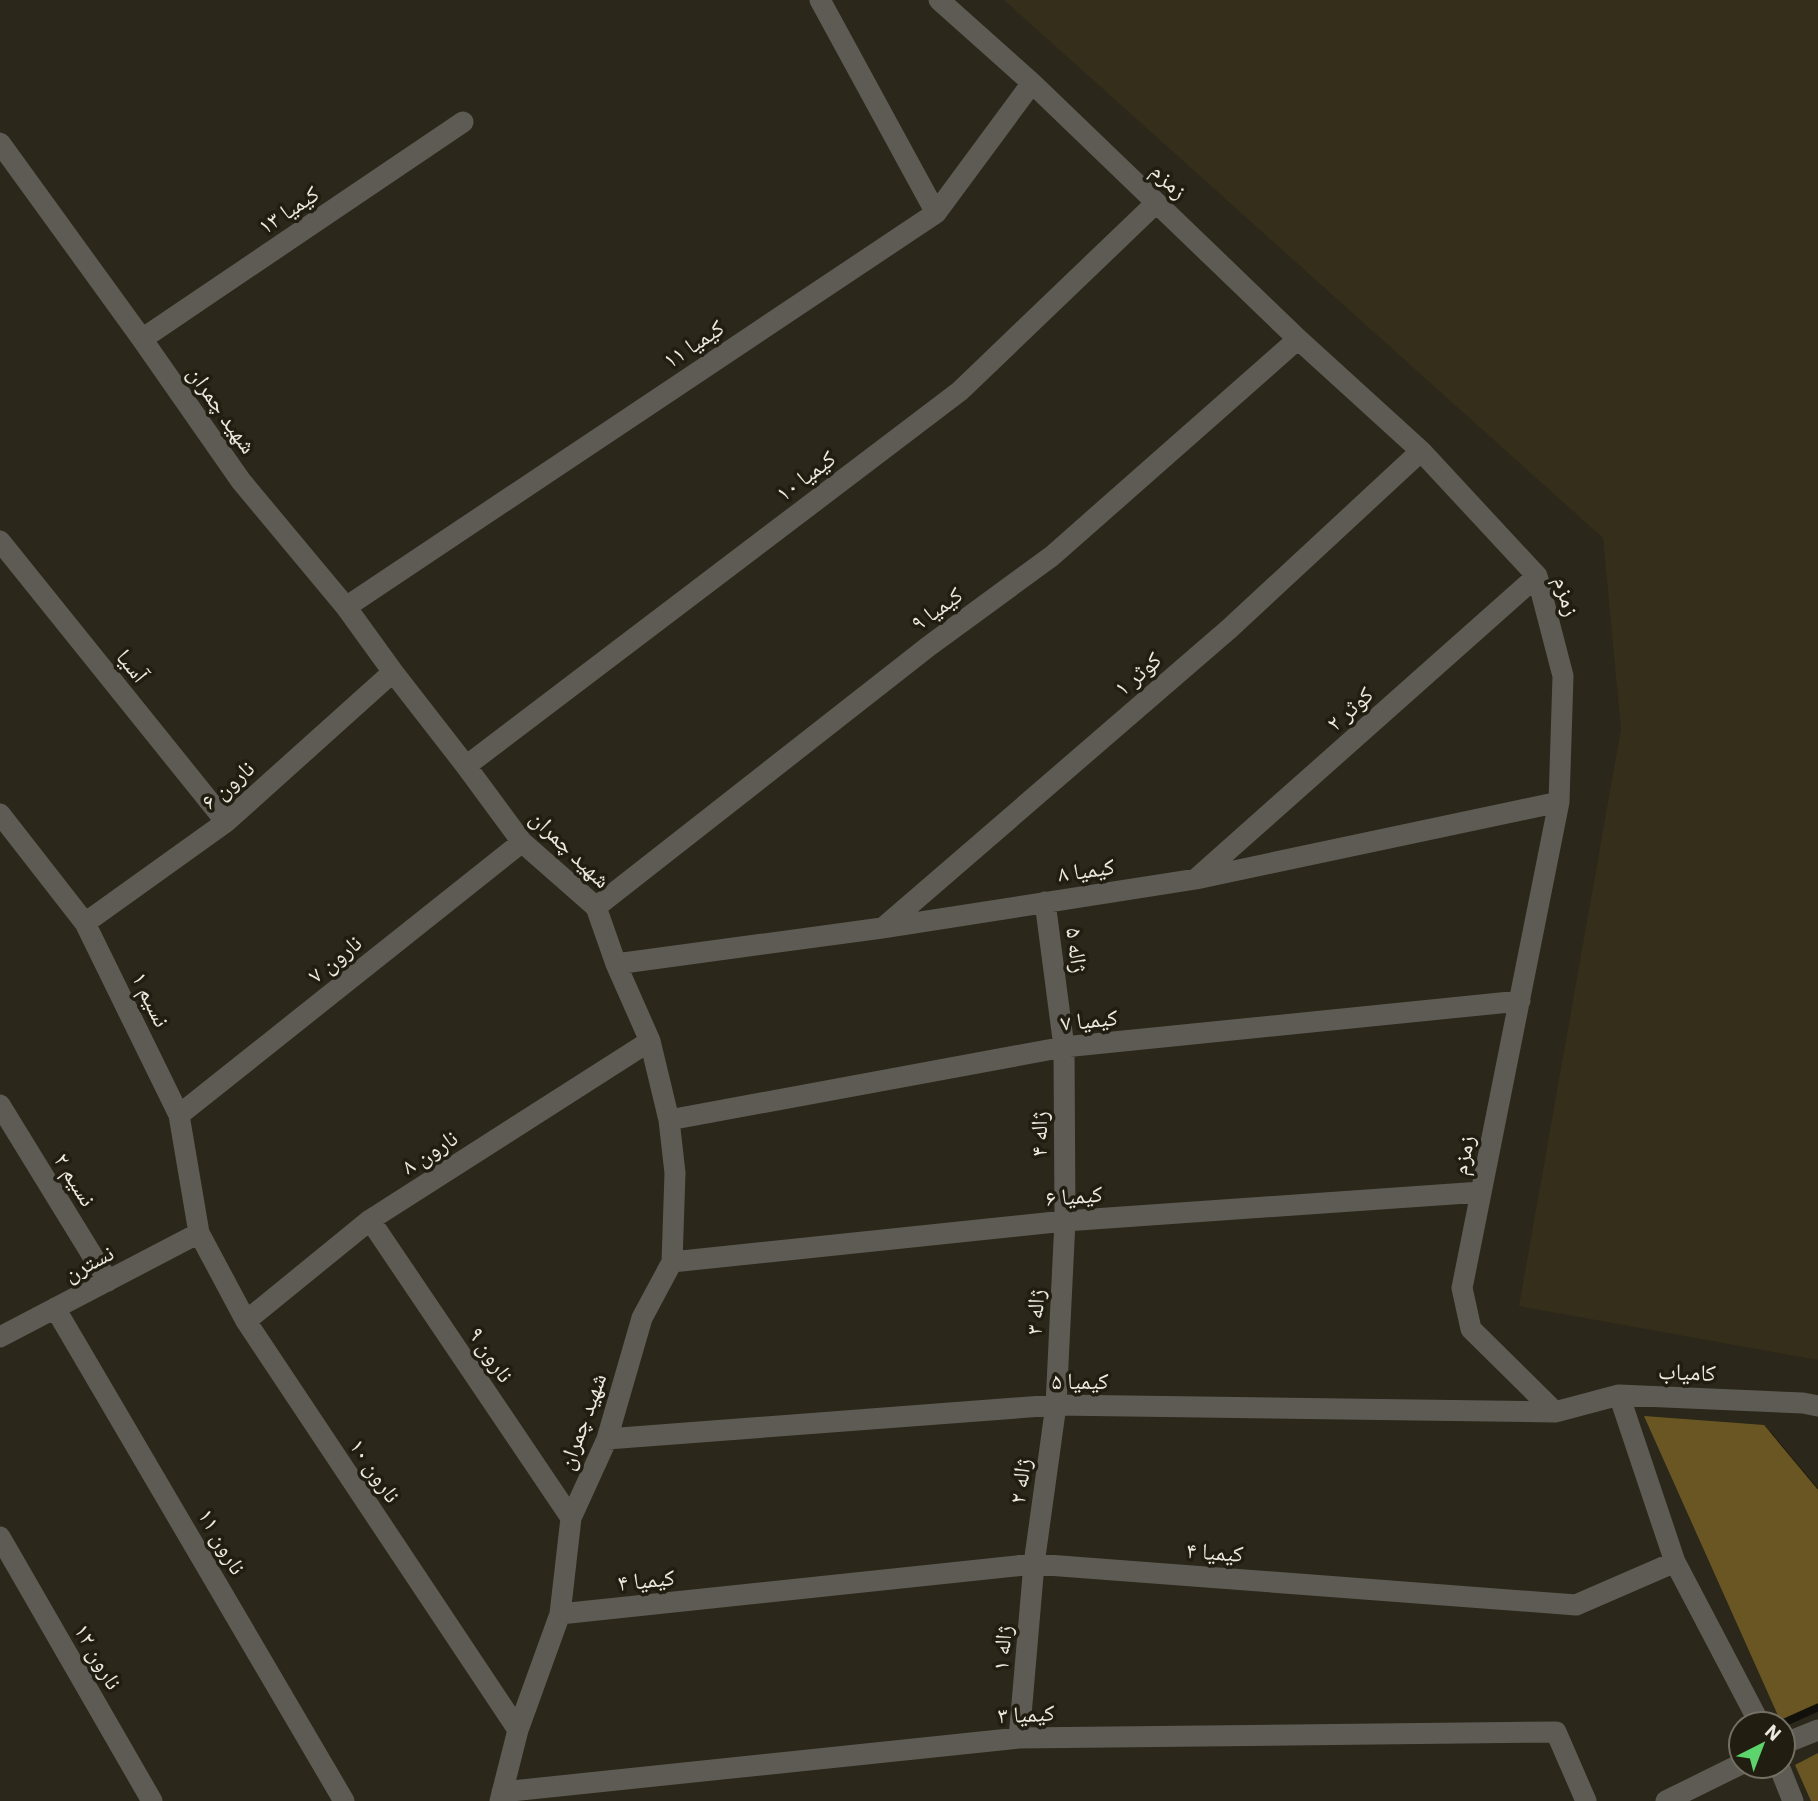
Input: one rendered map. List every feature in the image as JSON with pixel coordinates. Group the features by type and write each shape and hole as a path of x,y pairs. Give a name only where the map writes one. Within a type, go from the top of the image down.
{"street":[{"path":"820,0 936,213"},
{"name":"زمزم","path":"939,0 1031,83 1298,339 1421,451 1537,576 1563,676 1559,802 1462,1288 1471,1329 1555,1412"},
{"name":"کیمیا ۱۱","path":"346,607 936,213 1031,83"},
{"name":"کیمیا ۱۳","path":"142,340 463,122"},
{"name":"شهید چمران","path":"0,143 241,481 346,607 522,842 596,907 616,964 650,1041 669,1120 675,1173 672,1262 642,1318 607,1439 571,1518 560,1614 518,1730 501,1796"},
{"name":"کیمیا ۱۰","path":"466,766 960,391 1156,203"},
{"name":"کیمیا ۹","path":"596,907 929,646 1052,556 1298,339"},
{"name":"کوثر ۱","path":"882,928 1228,629 1421,451"},
{"name":"آسیا","path":"0,541 226,822"},
{"name":"کوثر ۲","path":"1196,879 1537,576"},
{"name":"نارون ۶","path":"85,923 226,822 393,672"},
{"name":"کیمیا ۸","path":"616,964 882,928 1196,879 1559,802"},
{"name":"نسیم ۱","path":"0,814 85,923 179,1115 199,1233"},
{"name":"نارون ۷","path":"179,1115 522,842"},
{"name":"ژاله ۵","path":"1045,902 1064,1047"},
{"name":"کیمیا ۷","path":"669,1120 1064,1047 1520,1001"},
{"name":"نارون ۸","path":"246,1321 370,1220 650,1041"},
{"name":"ژاله ۴","path":"1064,1047 1065,1222"},
{"name":"نسیم ۲","path":"0,1105 108,1281"},
{"name":"کیمیا ۶","path":"672,1262 1065,1222 1481,1192"},
{"name":"نارون ۹","path":"370,1220 571,1518"},
{"name":"ژاله ۳","path":"1056,1405 1065,1222"},
{"name":"نسترن","path":"0,1336 199,1233"},
{"name":"نارون ۱۰","path":"199,1233 246,1321 518,1730"},
{"name":"نارون ۱۱","path":"55,1308 344,1801"},
{"path":"1619,1395 1675,1562 1753,1710"},
{"name":"کامیاب","path":"1555,1412 1619,1395 1803,1403 1818,1406"},
{"name":"کیمیا ۵","path":"607,1439 1056,1405 1555,1412"},
{"name":"ژاله ۲","path":"1034,1564 1056,1405"},
{"name":"نارون ۱۲","path":"0,1537 152,1801"},
{"name":"کیمیا ۴","path":"560,1614 1034,1564 1576,1605 1675,1562"},
{"name":"ژاله ۱","path":"1019,1738 1034,1564"},
{"path":"1797,1738 1818,1730"},
{"name":"کیمیا ۳","path":"501,1796 1019,1738 1556,1732 1586,1801"},
{"path":"1667,1801 1727,1771"},
{"path":"1785,1780 1793,1801"}],"shaded area":[{"path":"1004,0 1818,0 1818,1360 1519,1306 1621,729 1603,538"}],"building":[{"path":"1644,1416 1764,1425 1818,1490 1818,1703 1797,1712 1797,1710 1776,1710"},
{"path":"1818,1753 1818,1801 1811,1801 1797,1764"}]}
